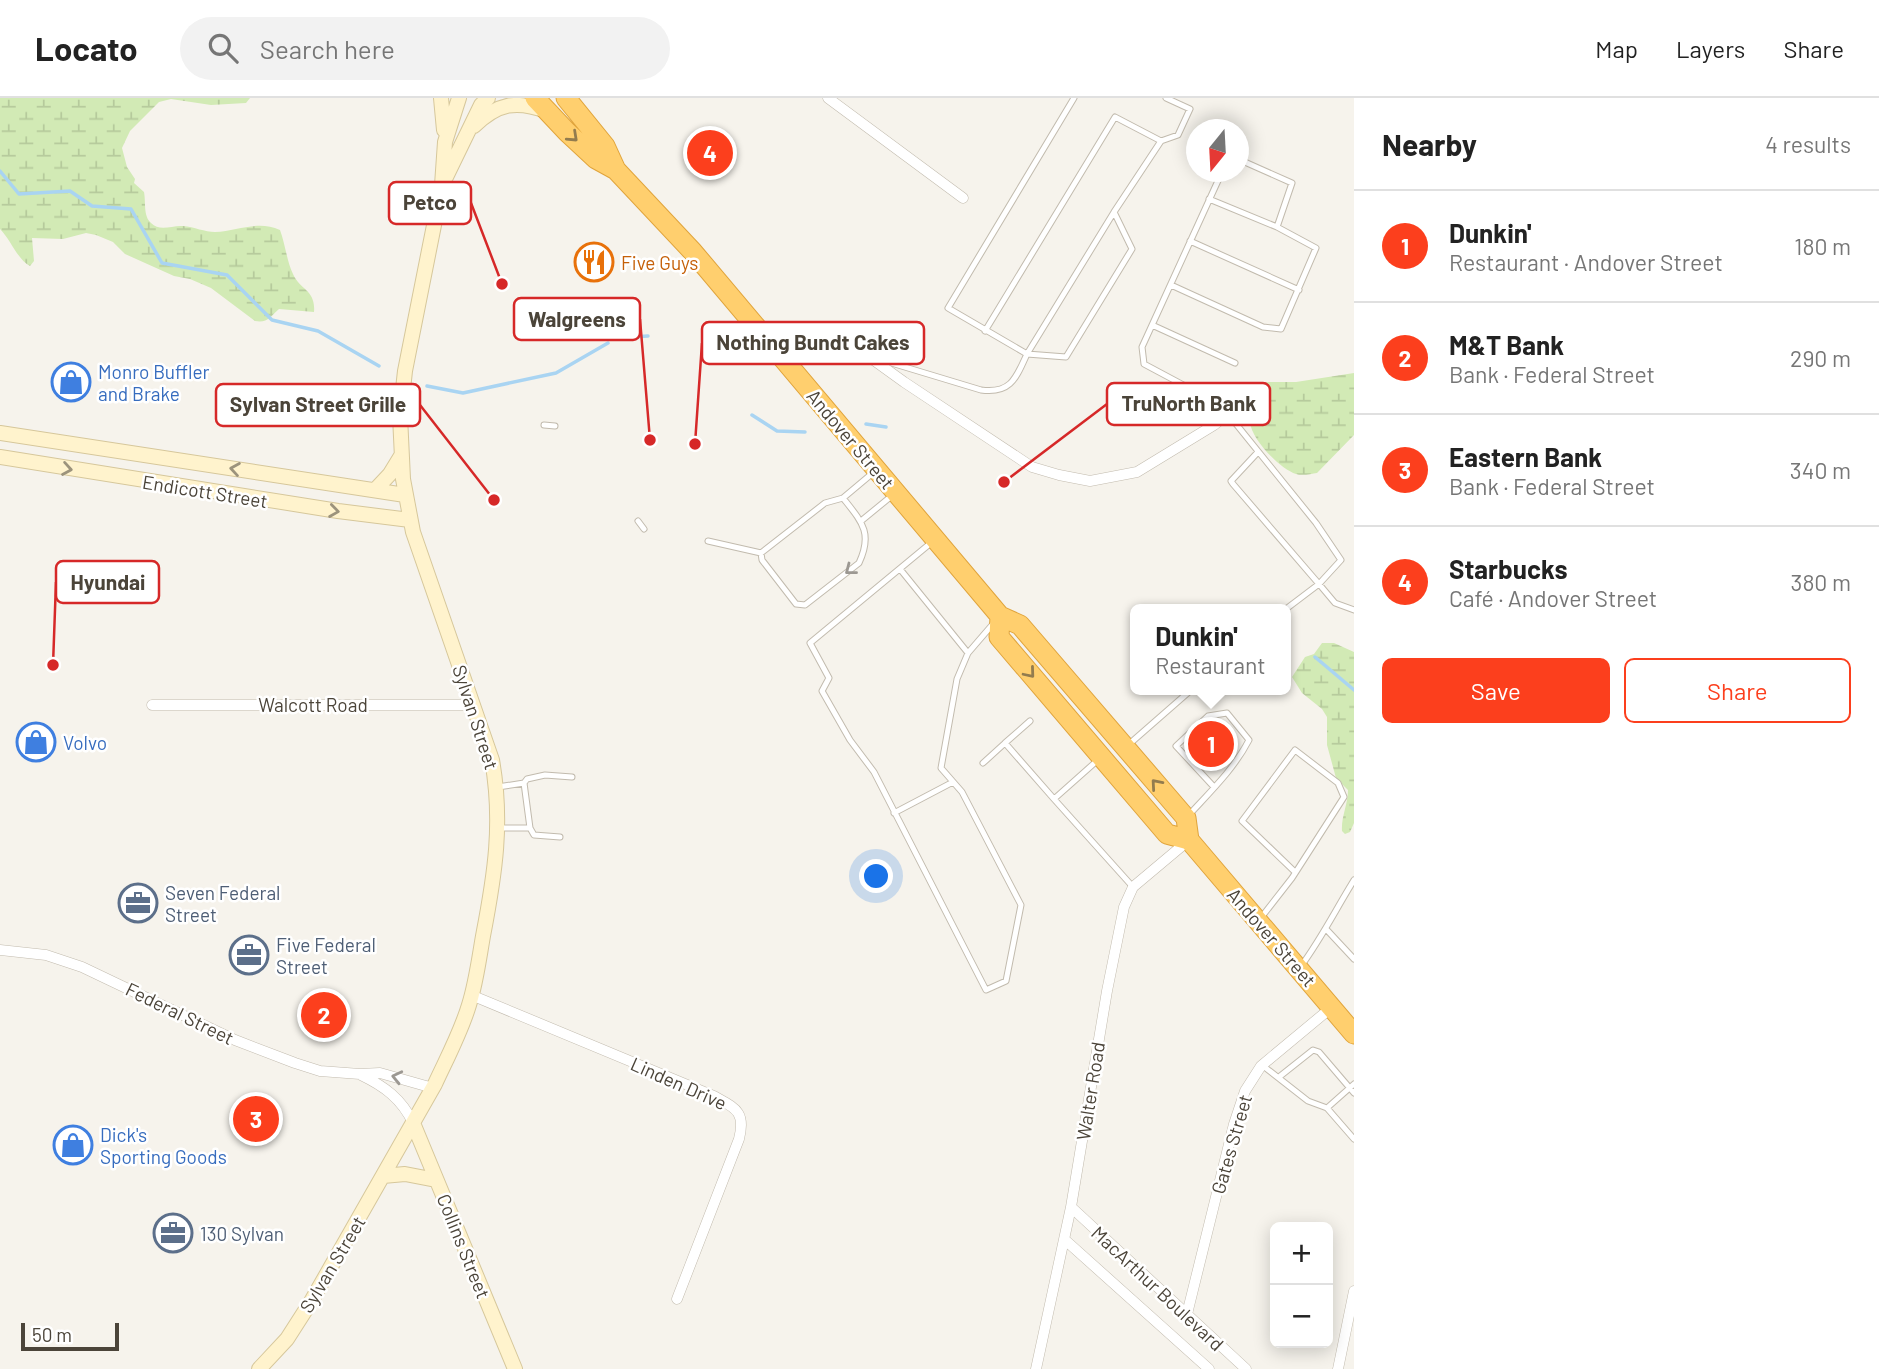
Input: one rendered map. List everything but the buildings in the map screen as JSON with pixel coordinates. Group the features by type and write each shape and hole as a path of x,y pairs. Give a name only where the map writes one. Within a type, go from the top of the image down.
{"highway":[{"name":"Andover Street","path":"566,98 605,146 616,170"},
{"name":"Andover Street","path":"541,104 596,159 616,170 685,243 1000,616 1020,625 1186,818"},
{"name":"Andover Street","path":"1000,616 999,637 1167,834 1189,840 1354,1034"},
{"path":"1186,818 1189,840"}],"main road":[{"path":"441,98 445,142"},
{"name":"Sylvan Street","path":"259,1369 287,1339 333,1266 449,1055 471,995 496,867 499,828 497,787 492,760 410,520 405,495 400,416 405,371 442,185 445,142 459,98"},
{"name":"Sylvan Street","path":"442,185 481,106 488,98"},
{"path":"468,131 498,107 541,104"},
{"name":"Endicott Street","path":"0,433 405,495"},
{"path":"375,490 390,474 402,455"},
{"name":"Endicott Street","path":"0,457 266,500 410,520"},
{"path":"266,500 270,474"},
{"name":"Collins Street","path":"413,1123 514,1369"},
{"path":"383,1176 405,1174 436,1180"}],"street":[{"path":"828,98 963,198"},
{"path":"778,353 827,348 869,356 1032,467 1090,481 1137,472 1228,414"},
{"name":"Walcott Road","path":"152,705 474,705"},
{"path":"1133,887 1189,840"},
{"name":"Walter Road","path":"1036,1369 1071,1208 1109,979 1124,907 1133,887"},
{"name":"Federal Street","path":"0,950 57,957 126,986 235,1040 320,1071 380,1073 433,1088"},
{"name":"Linden Drive","path":"471,995 735,1107 741,1116 739,1139 677,1299"},
{"name":"Gates Street","path":"1187,1314 1234,1124 1245,1091 1262,1065 1332,1007"},
{"name":"Federal Street","path":"360,1074 395,1095 406,1108 413,1123"},
{"name":"MacArthur Boulevard","path":"1071,1208 1246,1369"},
{"name":"MacArthur Boulevard","path":"1064,1239 1209,1369"},
{"path":"1338,1369 1354,1291"}],"lane":[{"path":"1074,98 948,309 1027,354 1066,357 1132,249 1114,212"},
{"path":"869,356 981,390 996,392 1007,387 1016,377 1027,354 1114,212 1161,141 1178,135 1190,109 1166,98"},
{"path":"985,331 1115,117 1161,141"},
{"path":"1249,164 1292,183 1277,227"},
{"path":"1217,182 1142,348 1144,364 1189,388 1228,414 1316,523 1341,560 1319,584 1291,605"},
{"path":"1171,285 1263,327 1281,329 1299,290 1317,248 1277,227 1209,199"},
{"path":"1191,241 1299,290"},
{"path":"1152,326 1235,363"},
{"path":"544,425 555,426"},
{"path":"1258,452 1231,481 1335,603 1354,610"},
{"path":"761,553 825,503 843,498 877,470"},
{"path":"861,521 896,493"},
{"path":"761,553 762,560 796,604 805,605 859,563 863,555 866,533 861,521 843,498"},
{"path":"638,521 644,529"},
{"path":"936,540 810,643 829,678 822,691 850,740 874,772 986,990 1006,981 1021,905 962,792 941,768 957,679 968,653 1000,616"},
{"path":"708,541 761,553"},
{"path":"900,569 968,653"},
{"path":"1125,748 1185,695"},
{"path":"1186,818 1239,760 1249,740 1227,713 1208,716 1176,746 1214,787"},
{"path":"983,763 1030,721"},
{"path":"1005,743 1133,887"},
{"path":"1258,921 1296,872 1344,797 1338,782 1296,750 1242,821 1296,872"},
{"path":"1055,799 1101,757"},
{"path":"497,787 524,783 527,779 545,775 572,777"},
{"path":"894,813 953,782"},
{"path":"524,783 530,828 534,835 561,837"},
{"path":"499,828 530,828"},
{"path":"1299,969 1354,880"},
{"path":"1326,929 1354,959"},
{"path":"1279,1077 1313,1050 1320,1052 1353,1088 1327,1108"},
{"path":"1262,1065 1308,1101 1327,1108 1354,1139"}],"green space":[{"path":"0,98 250,98 246,103 211,105 171,99 159,102 130,131 122,148 127,167 135,179 134,183 144,192 147,217 155,226 183,226 215,232 256,226 280,230 291,269 313,299 314,312 279,309 266,320 255,321 211,288 174,276 125,254 113,242 86,233 63,239 32,238 34,261 30,266 21,259 0,229"},
{"path":"1354,373 1354,435 1317,473 1298,475 1289,471 1267,452 1255,437 1250,417 1253,406 1267,382 1296,382"},
{"path":"1322,643 1334,643 1354,652 1354,823 1350,832 1345,834 1342,826 1348,790 1336,778 1327,745 1327,717 1322,709 1302,693 1292,677 1305,657 1314,654"}],"waterway":[{"path":"0,171 19,194 70,191 92,206 131,209 162,263 227,275 272,320 318,331 379,366"},
{"path":"632,337 648,336"},
{"path":"427,386 463,393 556,373 608,343"},
{"path":"752,415 777,431 805,432"},
{"path":"866,424 886,427"},
{"path":"1315,657 1354,690"}],"place":[{"name":"Starbucks","path":"710,153"},
{"name":"Five Guys","path":"594,262"},
{"name":"Petco","path":"502,284"},
{"name":"Monro Buffler and Brake","path":"71,382"},
{"name":"Walgreens","path":"650,440"},
{"name":"Nothing Bundt Cakes","path":"695,444"},
{"name":"TruNorth Bank","path":"1004,482"},
{"name":"Sylvan Street Grille","path":"494,500"},
{"name":"Hyundai","path":"53,665"},
{"name":"Volvo","path":"36,742"},
{"name":"Dunkin'","path":"1211,744"},
{"name":"Seven Federal Street","path":"138,903"},
{"name":"Five Federal Street","path":"249,955"},
{"name":"M&T Bank","path":"324,1015"},
{"name":"Eastern Bank","path":"256,1119"},
{"name":"Dick's Sporting Goods","path":"73,1145"},
{"name":"130 Sylvan","path":"173,1233"}]}
